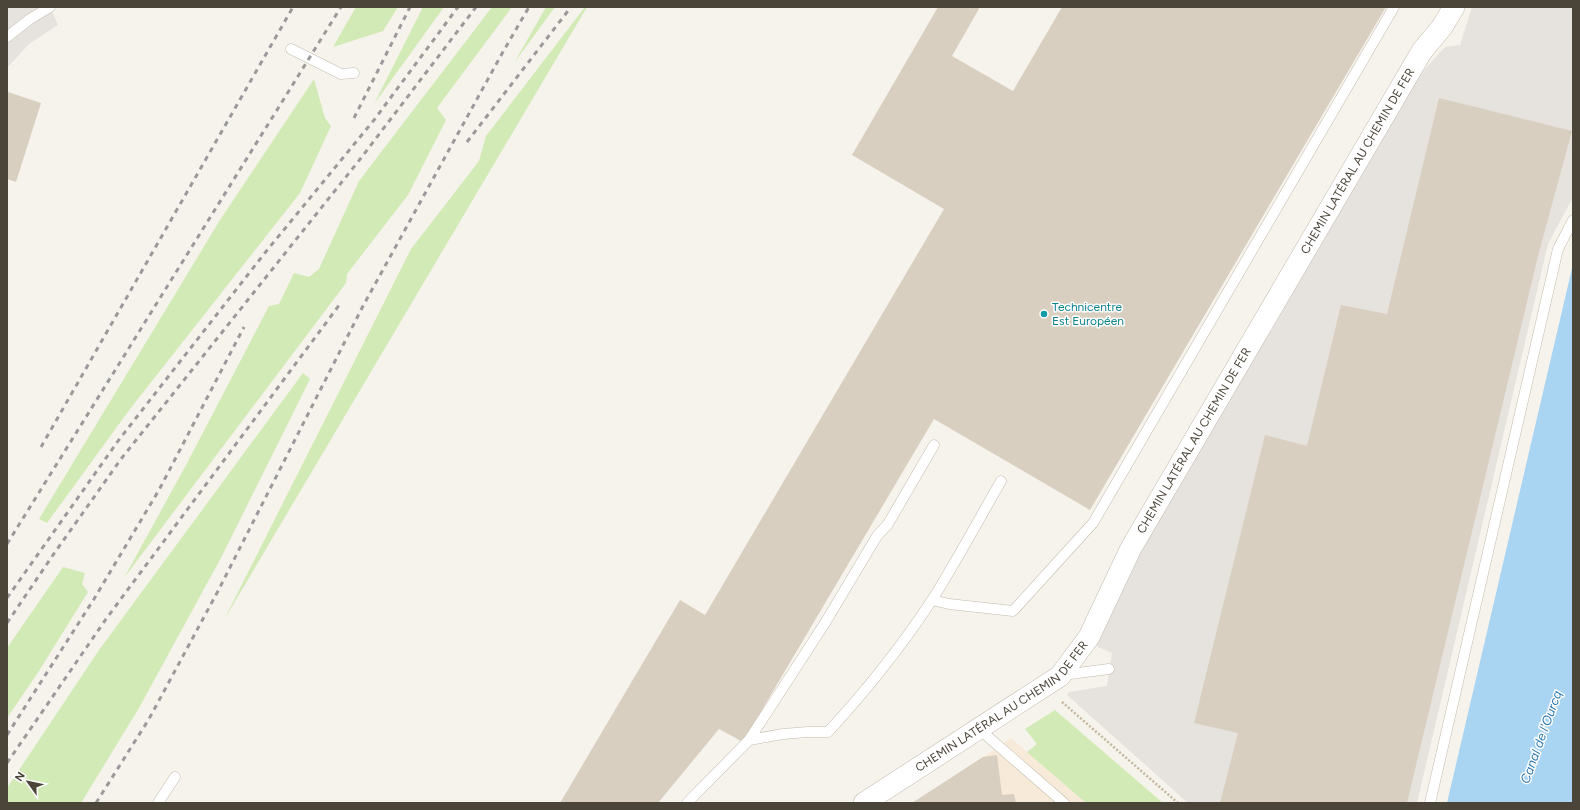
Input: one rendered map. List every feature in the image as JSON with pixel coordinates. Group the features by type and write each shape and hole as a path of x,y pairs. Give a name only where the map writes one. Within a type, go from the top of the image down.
{"street":[{"name":"CHEMIN LATÉRAL AU CHEMIN DE FER","path":"864,803 1060,676 1089,637 1131,548 1422,51 1442,27 1454,7"}],"lane":[{"path":"7,36 30,19 50,7"},
{"path":"932,600 949,604 1013,611 1093,522 1394,7"},
{"path":"291,49 341,74 354,73"},
{"path":"1430,803 1558,249 1573,220"},
{"path":"687,803 749,740 825,623 877,536 888,524 934,445"},
{"path":"749,740 783,734 828,732 882,670 932,600 1001,482"},
{"path":"1060,676 1109,669"},
{"path":"979,729 1064,803"},
{"path":"158,803 175,777"}],"path":[{"path":"1060,676 1060,700 1178,803"}],"shaded area":[{"path":"7,7 50,7 58,25 29,44 7,68"},
{"path":"1472,7 1573,7 1573,197 1548,244 1417,803 1188,803 1067,695 1069,692 1107,686 1112,653 1098,647 1096,643 1136,560 1415,80 1445,47 1460,45"},
{"path":"1011,738 1086,803 912,803 983,757"}],"green space":[{"path":"356,7 398,7 383,31 333,47"},
{"path":"423,7 444,7 374,104"},
{"path":"492,7 512,7 437,108 446,120 408,195 347,274 346,283 124,578 185,467 269,306 279,304 294,273 309,277 319,269 359,181"},
{"path":"546,7 555,7 514,63"},
{"path":"585,7 587,7 224,620 411,249 479,161 486,136"},
{"path":"314,79 325,118 331,126 300,193 130,409 47,523 39,519 220,220"},
{"path":"303,373 310,379 222,556 139,708 81,803 7,803 7,788 99,650"},
{"path":"63,567 85,573 82,584 88,592 39,671 7,718 7,648"},
{"path":"1055,710 1163,803 1086,803 1027,752 1037,744 1025,729"}],"water":[{"name":"Canal de l'Ourcq","path":"1573,264 1573,803 1447,803"}],"building":[{"name":"Technicentre Est Européen","path":"938,7 980,7 952,56 1013,91 1062,7 1386,7 1090,510 934,419 743,742 719,729 658,803 560,803 680,600 705,615 944,209 852,155"},
{"path":"8,92 41,103 16,182 7,179"},
{"path":"1439,98 1572,131 1539,252 1407,803 1220,803 1238,733 1194,723 1265,435 1307,446 1341,305 1387,314"},
{"path":"997,755 1002,795 1014,794 1016,803 912,803 983,757"}],"railway":[{"path":"41,447 293,7"},
{"path":"7,544 341,7"},
{"path":"354,118 410,7"},
{"path":"7,598 118,441 264,254 374,120 458,7"},
{"path":"7,623 121,459 361,158 476,7"},
{"path":"96,803 149,719 218,591 363,306 529,7"},
{"path":"467,142 571,7"},
{"path":"7,763 106,619 340,304"},
{"path":"7,735 94,599 159,490 244,327"}],"place":[{"name":"Technicentre Est Européen","path":"1044,314"}]}
